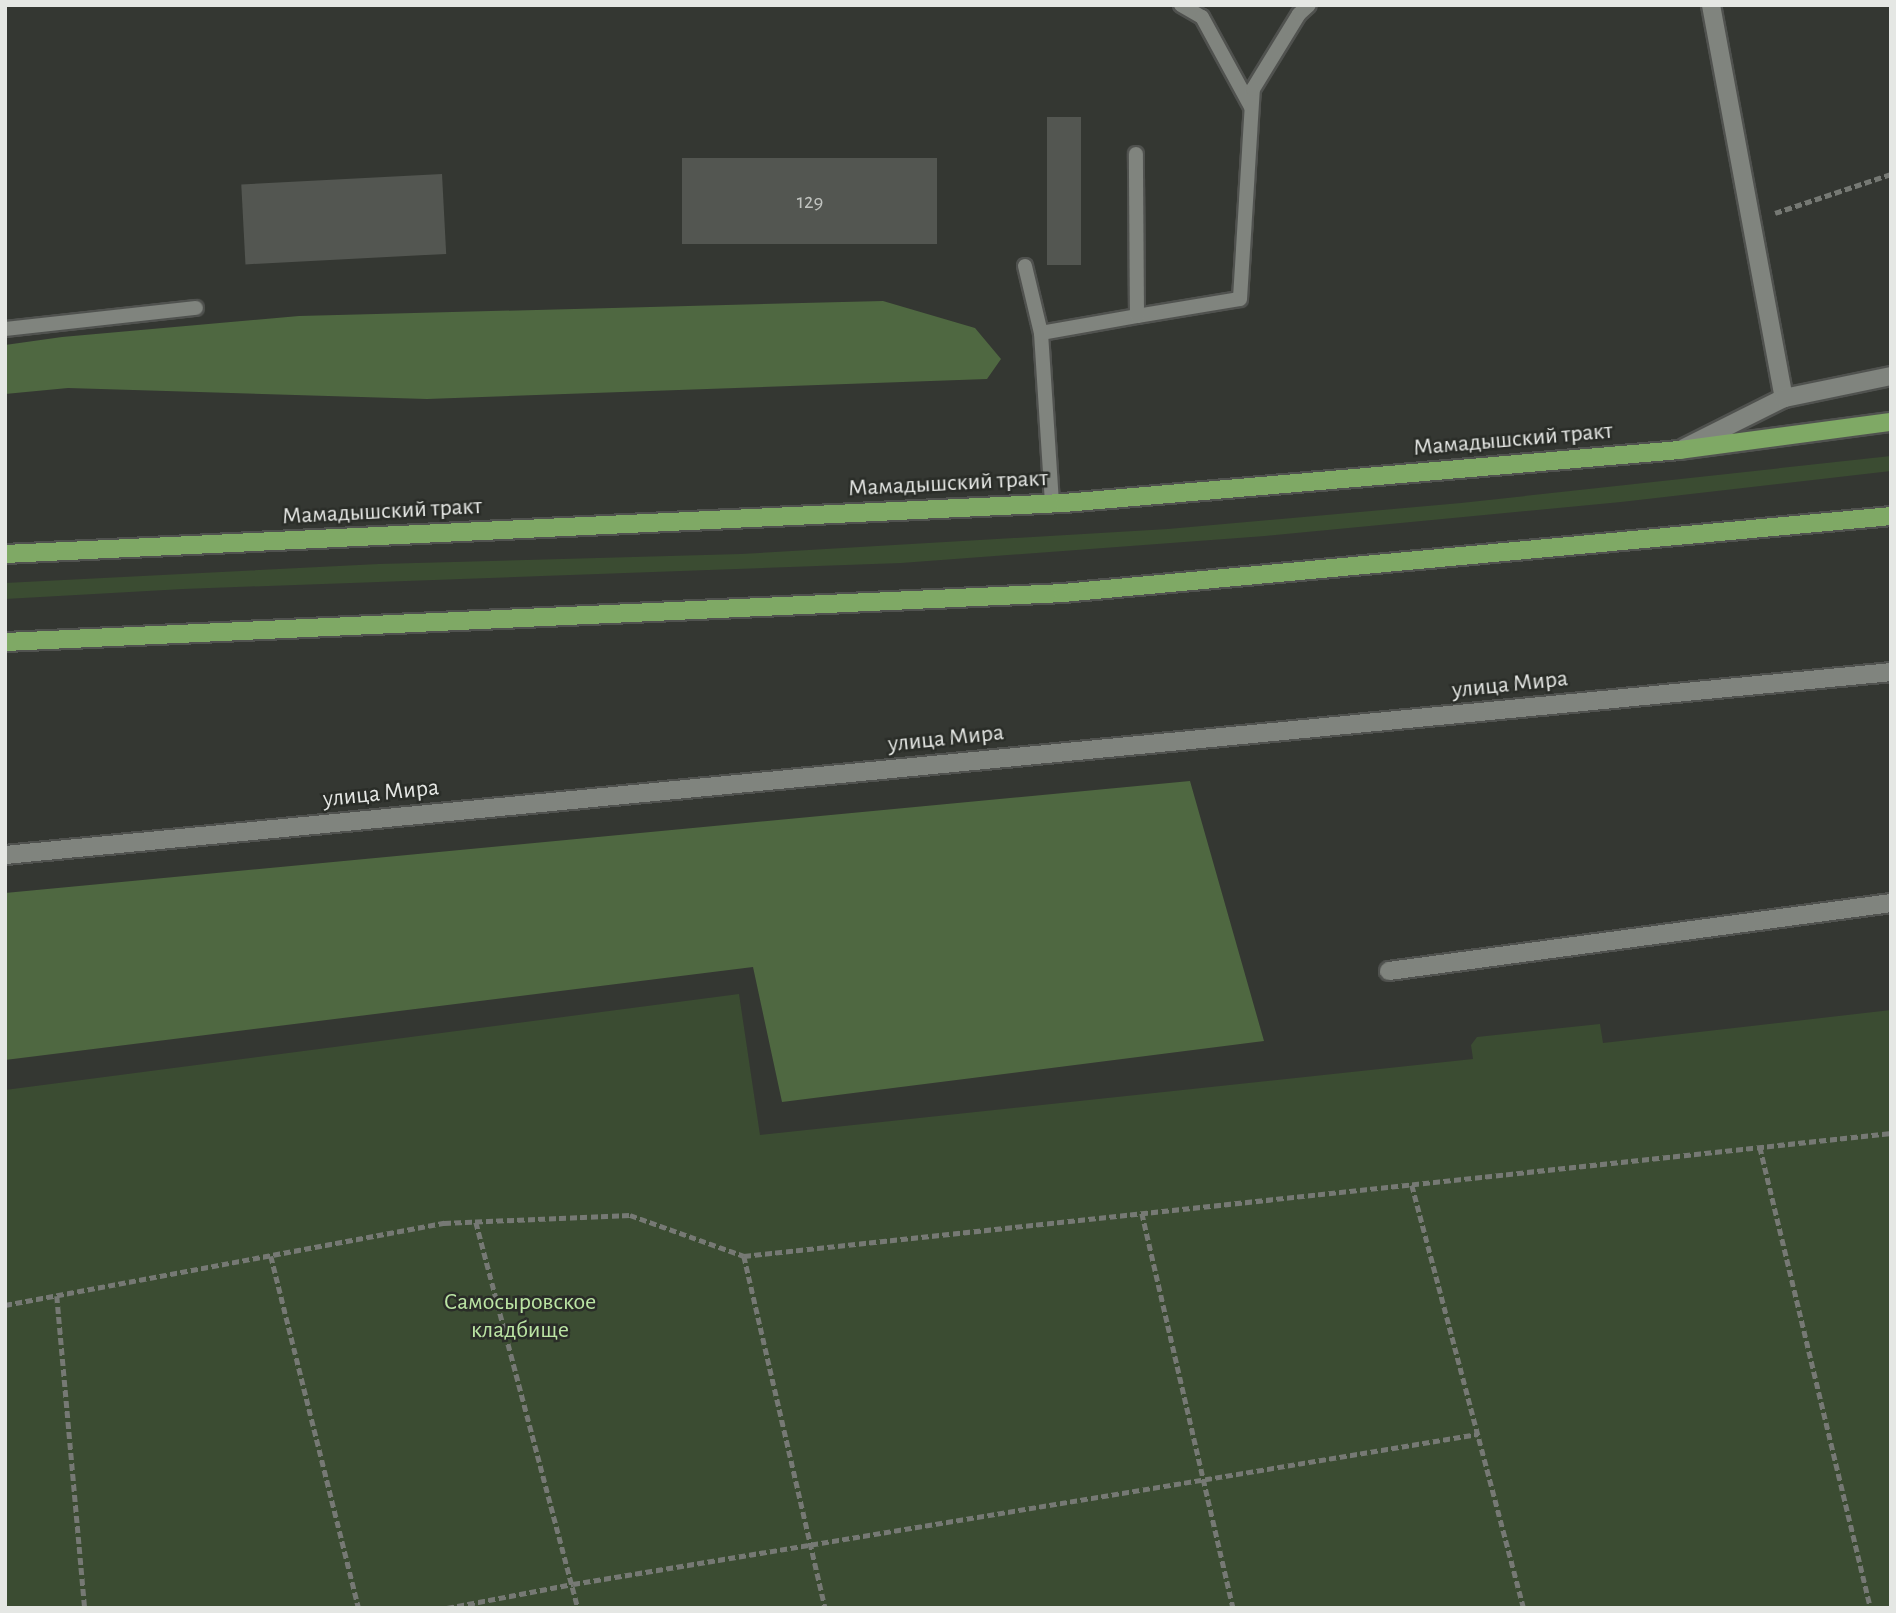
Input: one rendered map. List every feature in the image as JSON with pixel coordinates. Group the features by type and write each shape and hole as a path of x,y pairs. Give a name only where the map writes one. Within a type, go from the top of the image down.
{"main road":[{"name":"Мамадышский тракт","path":"5,554 1052,504 1681,450 1891,422"},
{"path":"5,642 1063,593 1891,516"}],"street":[{"path":"1711,5 1784,398"},
{"path":"1681,450 1784,398 1891,376"},
{"name":"улица Мира","path":"5,855 1891,672"},
{"path":"1389,971 1891,903"}],"lane":[{"path":"1181,5 1202,17 1251,109"},
{"path":"1041,333 1240,299 1253,89 1299,14 1309,5"},
{"path":"1136,154 1137,316"},
{"path":"1025,266 1041,333 1052,504"},
{"path":"5,329 196,308"}],"path":[{"path":"1751,221 1891,174"},
{"path":"5,1305 444,1223 630,1215 744,1256 1891,1133"},
{"path":"1760,1147 1871,1608"},
{"path":"1412,1185 1524,1608"},
{"path":"1142,1213 1233,1608"},
{"path":"476,1222 579,1608"},
{"path":"271,1255 359,1608"},
{"path":"744,1256 825,1608"},
{"path":"57,1296 85,1608"},
{"path":"447,1608 573,1584 1478,1434"}],"green space":[{"path":"883,301 975,328 1001,359 987,379 427,399 68,388 5,394 5,345 62,337 299,316"},
{"path":"1891,456 1891,471 1621,502 1265,536 901,563 183,589 5,599 5,583 379,564 741,554 1168,529 1461,503"},
{"path":"1190,781 1264,1041 782,1102 753,967 5,1060 5,893"},
{"name":"Самосыровское кладбище","path":"739,994 760,1135 1473,1059 1471,1045 1477,1037 1600,1024 1603,1043 1891,1010 1891,1608 5,1608 5,1090"}],"building":[{"path":"1047,117 1081,117 1081,265 1047,265"},
{"path":"682,158 937,158 937,244 682,244"},
{"path":"442,174 446,254 245,264 241,185"}]}
